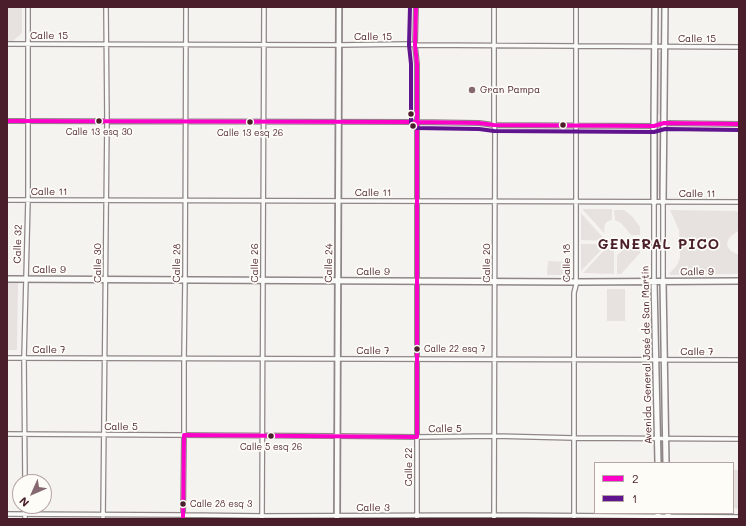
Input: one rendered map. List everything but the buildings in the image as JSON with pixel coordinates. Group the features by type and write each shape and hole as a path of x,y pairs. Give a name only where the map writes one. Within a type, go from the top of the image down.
{"main road":[{"name":"Avenida General José de San Martín","path":"654,202 655,7"},
{"name":"Avenida General José de San Martín","path":"663,202 665,7"},
{"name":"Calle 9","path":"7,279 576,282 739,281"},
{"name":"Avenida General José de San Martín","path":"654,282 658,462"},
{"name":"Avenida General José de San Martín","path":"663,282 666,462"}],"street":[{"name":"Calle 32","path":"25,474 24,358 28,200 28,7"},
{"name":"Calle 30","path":"103,519 107,121 106,7"},
{"name":"Calle 28","path":"183,517 187,45 186,7"},
{"name":"Calle 26","path":"262,518 264,7"},
{"name":"Calle 24","path":"337,518 339,7"},
{"name":"Calle 22","path":"416,7 417,517"},
{"name":"Calle 20","path":"494,7 494,517"},
{"name":"Calle 18","path":"574,517 576,7"},
{"name":"Calle 15","path":"7,44 410,44 494,46 739,47"},
{"path":"7,121 417,122 479,123 494,125 654,126 664,123 739,124"},
{"name":"Calle 11","path":"7,200 739,202"},
{"name":"Avenida General José de San Martín","path":"654,202 654,282"},
{"name":"Avenida General José de San Martín","path":"663,202 663,282"},
{"name":"Calle 7","path":"7,358 739,360"},
{"name":"Calle 5","path":"7,434 417,437 494,436 739,439"},
{"path":"25,514 26,519"},
{"name":"Calle 3","path":"52,514 262,518 739,517"}],"shaded area":[{"path":"7,7 22,7 22,33 12,42 7,42"},
{"path":"660,51 662,55 662,114 660,115 657,112 657,54"},
{"path":"658,132 661,132 661,194 657,195 656,135"},
{"path":"612,209 612,220 605,224 605,234 583,210"},
{"path":"614,210 624,210 632,216 640,227 640,235 631,235 621,223 615,220"},
{"path":"670,210 738,212 738,231 731,236 727,244 731,251 739,255 738,273 669,274 677,265 680,258 679,230"},
{"path":"581,213 606,241 581,240"},
{"path":"636,241 640,241 640,253 621,274 617,274 617,255"},
{"path":"581,244 607,244 581,271"},
{"path":"608,246 614,246 614,274 583,273"},
{"path":"548,261 567,262 567,272 564,275 547,275"},
{"path":"7,283 18,283 17,350 7,350"},
{"path":"607,289 625,289 625,321 607,321"},
{"path":"734,470 739,470 739,509 734,508"}],"transit line":[{"name":"1","path":"410,7 409,45 411,64 411,122 415,128 479,129 494,131 654,132 665,129 739,130"},
{"name":"2","path":"183,519 184,435 417,437 416,7"},
{"name":"2","path":"7,121 417,122 479,123 494,125 654,126 664,123 739,124"}],"place":[{"name":"Gran Pampa","path":"472,90"},
{"name":"Calle 13 esq 30","path":"99,121"},
{"name":"Calle 13 esq 26","path":"250,122"},
{"name":"Calle 22 esq 7","path":"417,349"},
{"name":"Calle 5 esq 26","path":"271,436"},
{"name":"Calle 28 esq 3","path":"183,504"}],"district":[{"name":"GENERAL PICO","path":"659,245"}]}
